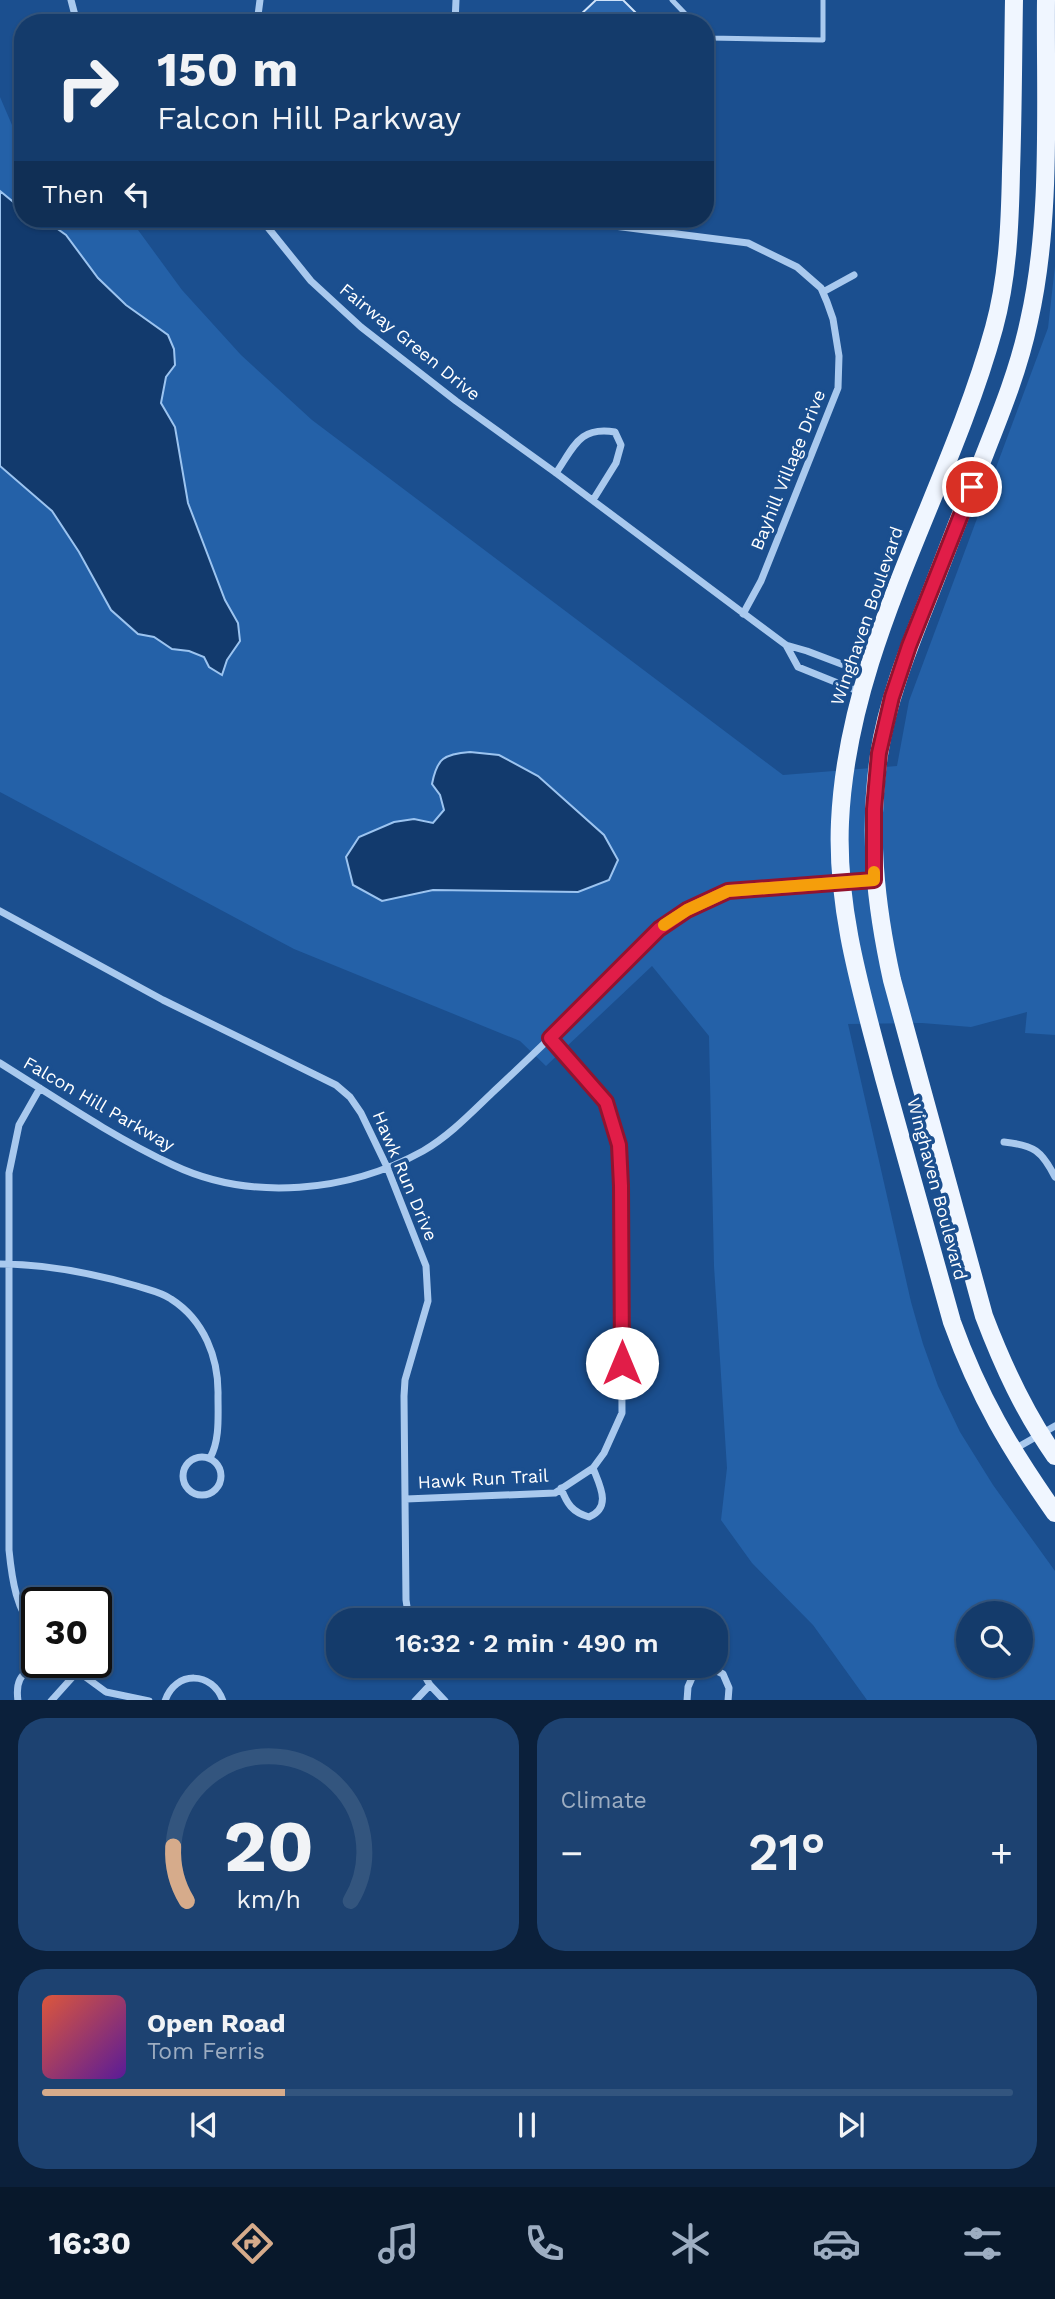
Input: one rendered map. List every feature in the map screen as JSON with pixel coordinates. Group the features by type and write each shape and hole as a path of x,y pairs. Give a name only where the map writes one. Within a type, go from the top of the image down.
{"main road":[{"name":"Winghaven Boulevard","path":"1014,0 1010,211 1006,268 995,325 978,379 865,673 843,778 839,825 841,883 857,978 952,1322 967,1365 990,1413 1012,1451 1055,1513"},
{"name":"Winghaven Boulevard","path":"1046,0 1043,214 1039,266 1029,322 1013,378 909,646 892,697 879,753 875,798 874,880 892,980 984,1315 1002,1364 1048,1430 1055,1456"}],"street":[{"name":"Fairway Green Drive","path":"268,228 311,281 361,327 456,401 556,472 786,645 807,650 865,673"},
{"name":"Bayhill Village Drive","path":"630,228 748,243 797,267 823,292 833,319 839,356 838,387 761,581 743,614"},
{"path":"823,292 854,275"},
{"path":"556,472 583,435 599,429 615,432 621,445 616,463 593,500"},
{"name":"Fairway Green Drive","path":"786,645 798,667 860,692"},
{"name":"Falcon Hill Parkway","path":"0,1063 130,1142 175,1166 224,1182 266,1187 319,1185 354,1178 424,1150 457,1127 659,929 687,910 728,891 874,880"},
{"name":"Hawk Run Drive","path":"0,911 163,1000 336,1085 350,1097 361,1113 387,1167 426,1266 428,1301 405,1380 404,1396 407,1608"},
{"name":"Hawk Run Trail","path":"406,1499 555,1493 593,1468 609,1445 622,1413 619,1145 606,1102 550,1038"},
{"path":"21,1607 17,1599 9,1550 9,1173 19,1125 40,1088"},
{"path":"1004,1142 1027,1144 1045,1158 1055,1177"},
{"path":"0,1264 94,1273 163,1294 191,1316 205,1334 219,1383 215,1450 210,1458"},
{"path":"1012,1451 1048,1430"},
{"path":"197,1457 210,1458 221,1473 219,1486 209,1494 191,1492 183,1482 186,1464 197,1457"},
{"name":"Hawk Run Trail","path":"561,1488 567,1504 575,1513 589,1517 598,1513 602,1506 602,1493 593,1468"},
{"path":"687,1700 688,1687 694,1673 709,1667 723,1674 729,1688 728,1700"},
{"path":"18,1700 16,1688 21,1677"},
{"path":"165,1700 171,1688 178,1682 197,1677 215,1685 223,1700"},
{"path":"51,1700 71,1678"},
{"path":"87,1678 106,1692 149,1700"},
{"path":"425,1678 445,1700"},
{"path":"415,1700 429,1685"}],"lane":[{"path":"672,0 686,14"},
{"path":"678,6 683,0"},
{"path":"714,38 822,40 823,0"}],"shaded area":[{"path":"0,97 14,126 14,228 137,228 182,290 241,355 312,420 783,775 897,766 909,701 1048,328 1055,266 1055,1035 1025,1033 1027,1012 971,1027 922,1023 848,1024 911,1302 938,1386 960,1432 993,1485 1055,1571 1055,1700 867,1700 813,1625 752,1563 721,1520 727,1468 714,1266 709,1036 652,966 546,1066 520,1041 294,949 0,792"},
{"path":"0,191 14,203 14,228 56,228 66,235 98,278 126,305 168,335 174,349 175,365 166,377 161,403 175,427 188,503 225,600 238,623 240,641 227,660 222,675 209,667 204,657 189,651 172,649 154,637 138,634 111,610 79,552 52,511 0,466"},
{"path":"470,752 499,755 538,776 604,835 618,860 609,880 578,892 433,890 382,901 353,885 346,857 359,837 394,822 414,819 433,823 444,810 440,795 432,784 436,768 448,756"}],"building":[{"path":"596,0 623,0 637,14 581,14"}],"slow traffic":[{"path":"664,925 687,910 728,891 874,880 874,872"}],"route":[{"path":"622,1363 619,1145 606,1102 550,1038 659,929 687,910 728,891 874,880 874,809 879,753 892,697 909,646 972,487"}]}
